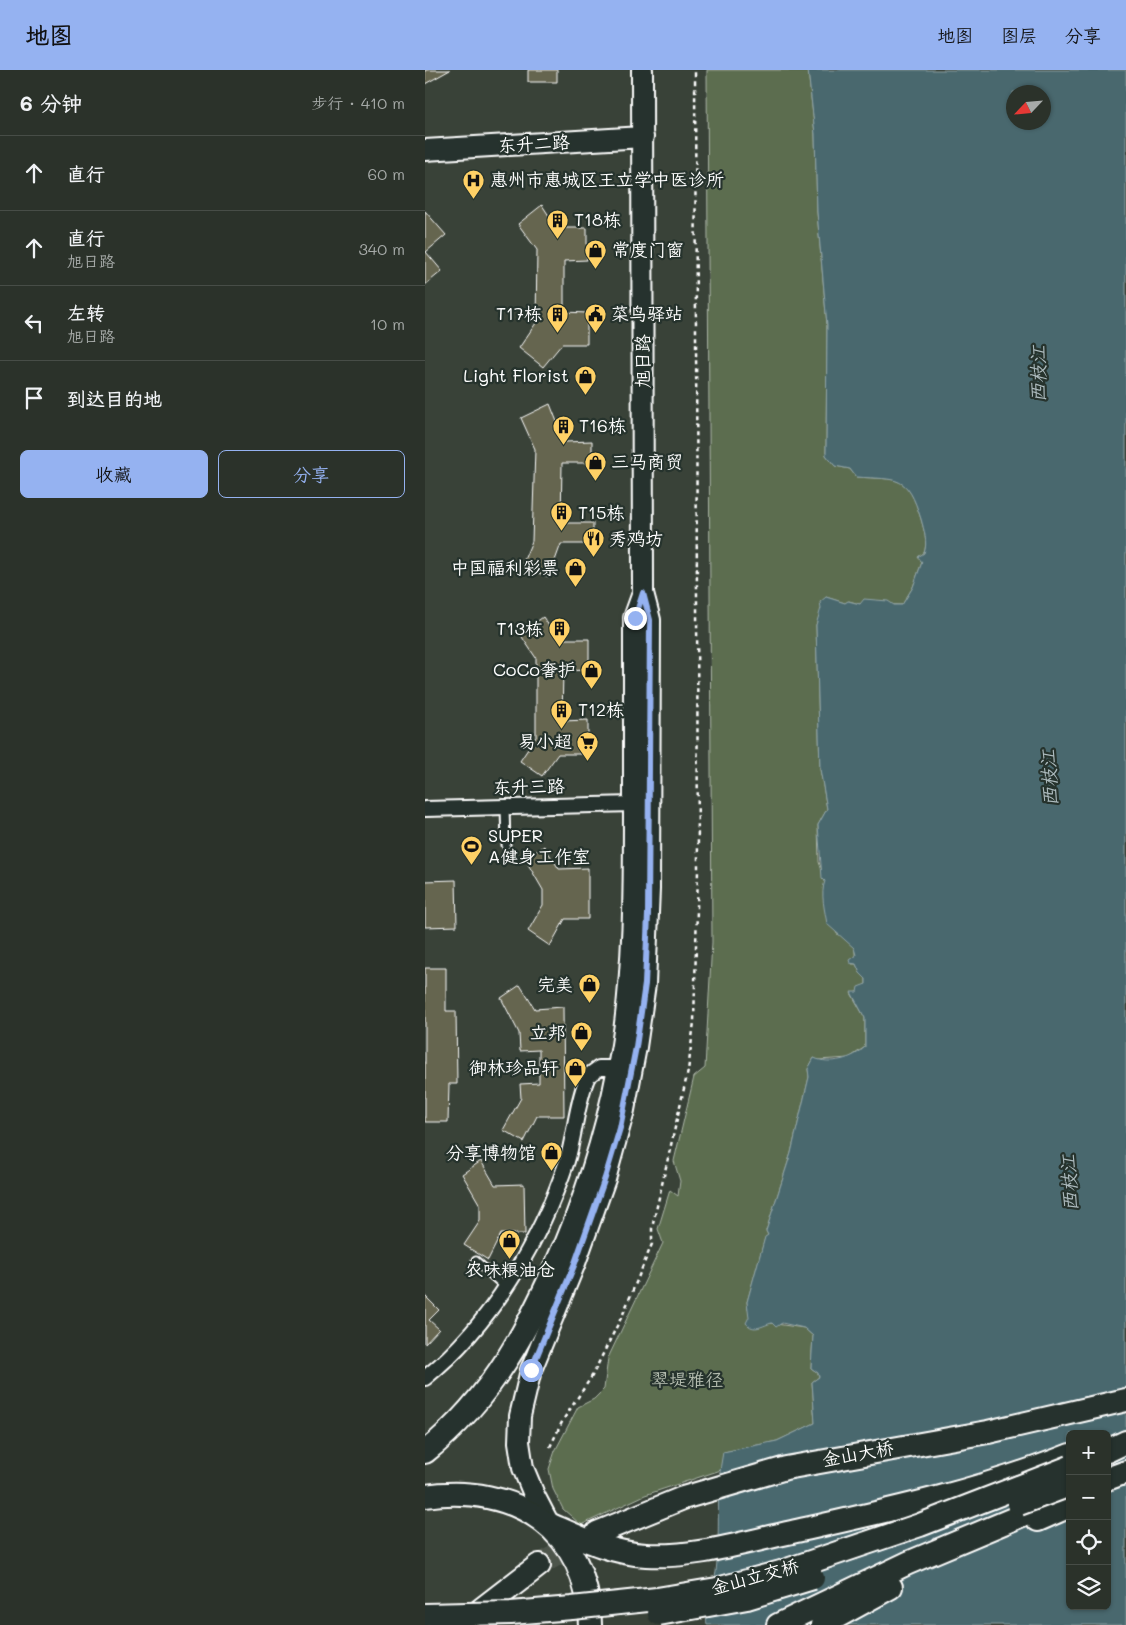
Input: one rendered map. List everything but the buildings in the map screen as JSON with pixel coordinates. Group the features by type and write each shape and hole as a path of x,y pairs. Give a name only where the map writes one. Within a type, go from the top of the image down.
{"main road":[{"name":"旭日路","path":"569,1256 620,1128 636,1047 645,984 649,889 650,620 643,593 642,70"},
{"name":"东升二路","path":"425,150 643,137"},
{"name":"旭日路","path":"569,1256 599,1146 625,1025 631,954 635,618 643,593"},
{"path":"425,1452 466,1414 501,1370 569,1256"},
{"path":"569,1256 525,1387 519,1429 525,1475 549,1524 568,1549 583,1579 587,1594 590,1625"},
{"name":"金山大桥","path":"597,1539 690,1495 786,1468 995,1430 1126,1400"},
{"path":"1111,1438 1126,1432"},
{"path":"1111,1448 1126,1442"},
{"path":"425,1496 456,1494 492,1498 520,1507 549,1524 597,1539 613,1551 649,1556 670,1555 732,1545 941,1498 1066,1456"},
{"name":"金山立交桥","path":"425,1615 471,1615 555,1610 657,1599 717,1589 781,1572 920,1525 1066,1469"},
{"path":"1111,1473 1126,1470"},
{"path":"1111,1477 1126,1470"},
{"name":"金山立交桥","path":"551,1625 690,1610 771,1591 905,1546 1066,1486"},
{"path":"779,1625 908,1563 1066,1497"},
{"path":"822,1625 914,1575 1066,1508"},
{"path":"460,1625 539,1565"}],"street":[{"name":"东升三路","path":"425,808 634,804"},
{"path":"425,1378 469,1339 505,1287 540,1223 561,1176 588,1076 599,1068 617,1068"}],"lane":[{"path":"505,806 506,846"},
{"path":"476,1261 505,1287"}],"path":[{"path":"549,1447 563,1420 592,1376 623,1314 652,1244 652,1228 688,1071 693,1032 698,870 695,70"}],"green space":[{"name":"翠堤雅径","path":"707,70 808,70 815,134 817,212 827,325 826,455 835,466 850,469 856,477 883,478 900,482 906,487 916,504 926,545 924,553 918,557 922,562 913,587 902,605 860,604 849,601 845,603 826,597 816,625 820,769 827,809 818,825 819,862 826,881 825,909 837,934 845,938 853,946 855,956 852,964 856,964 860,973 866,979 866,984 858,992 851,993 865,1018 865,1047 849,1058 818,1060 814,1058 808,1069 809,1077 791,1153 766,1231 768,1235 765,1238 747,1302 748,1309 769,1323 804,1328 813,1336 811,1368 818,1373 819,1377 812,1382 815,1423 777,1441 724,1452 721,1470 645,1495 581,1525 563,1509 553,1489 549,1469 555,1451 578,1407 594,1399 604,1389 608,1358 663,1243 658,1229 670,1190 678,1196 680,1181 674,1161 694,1077 705,1068 712,942"}],"water":[{"name":"西枝江","path":"808,70 1126,70 1126,1625 707,1625 707,1614 716,1572 719,1481 723,1452 777,1441 815,1423 812,1382 819,1377 818,1373 811,1368 813,1336 804,1328 782,1323 776,1327 772,1323 759,1328 752,1328 746,1323 749,1317 747,1302 765,1237 768,1235 766,1231 791,1153 809,1077 808,1069 814,1058 827,1061 841,1060 854,1055 865,1047 865,1018 851,992 857,992 858,987 866,984 866,979 860,973 856,964 850,963 849,960 856,955 854,948 827,924 823,902 825,881 822,878 818,825 827,809 820,769 816,625 821,608 820,602 826,597 845,603 848,601 860,604 864,599 888,601 894,605 902,605 913,587 922,562 918,557 924,553 926,545 916,504 906,487 899,482 882,478 856,477 850,469 835,466 826,455 827,325 817,212 815,134"}],"tunnel":[{"path":"539,1565 585,1539"}],"place":[{"name":"惠州市惠城区王立学中医诊所","path":"474,199"},
{"name":"T18栋","path":"558,239"},
{"name":"常度门窗","path":"596,269"},
{"name":"T17栋","path":"558,333"},
{"name":"菜鸟驿站","path":"595,333"},
{"name":"Light Florist","path":"585,395"},
{"name":"T16栋","path":"563,445"},
{"name":"三马商贸","path":"595,481"},
{"name":"T15栋","path":"562,532"},
{"name":"秀鸡坊","path":"593,558"},
{"name":"中国福利彩票","path":"575,587"},
{"name":"T13栋","path":"559,648"},
{"name":"CoCo奢护","path":"592,689"},
{"name":"T12栋","path":"562,729"},
{"name":"易小超","path":"588,761"},
{"name":"SUPER A健身工作室","path":"472,865"},
{"name":"完美","path":"589,1004"},
{"name":"立邦","path":"582,1052"},
{"name":"御林珍品轩","path":"575,1087"},
{"name":"分享博物馆","path":"552,1172"},
{"name":"农味粮油仓","path":"510,1259"}],"route":[{"path":"531,1370 575,1263 611,1161 624,1110 645,984 649,889 650,620 643,593 635,618"}]}
